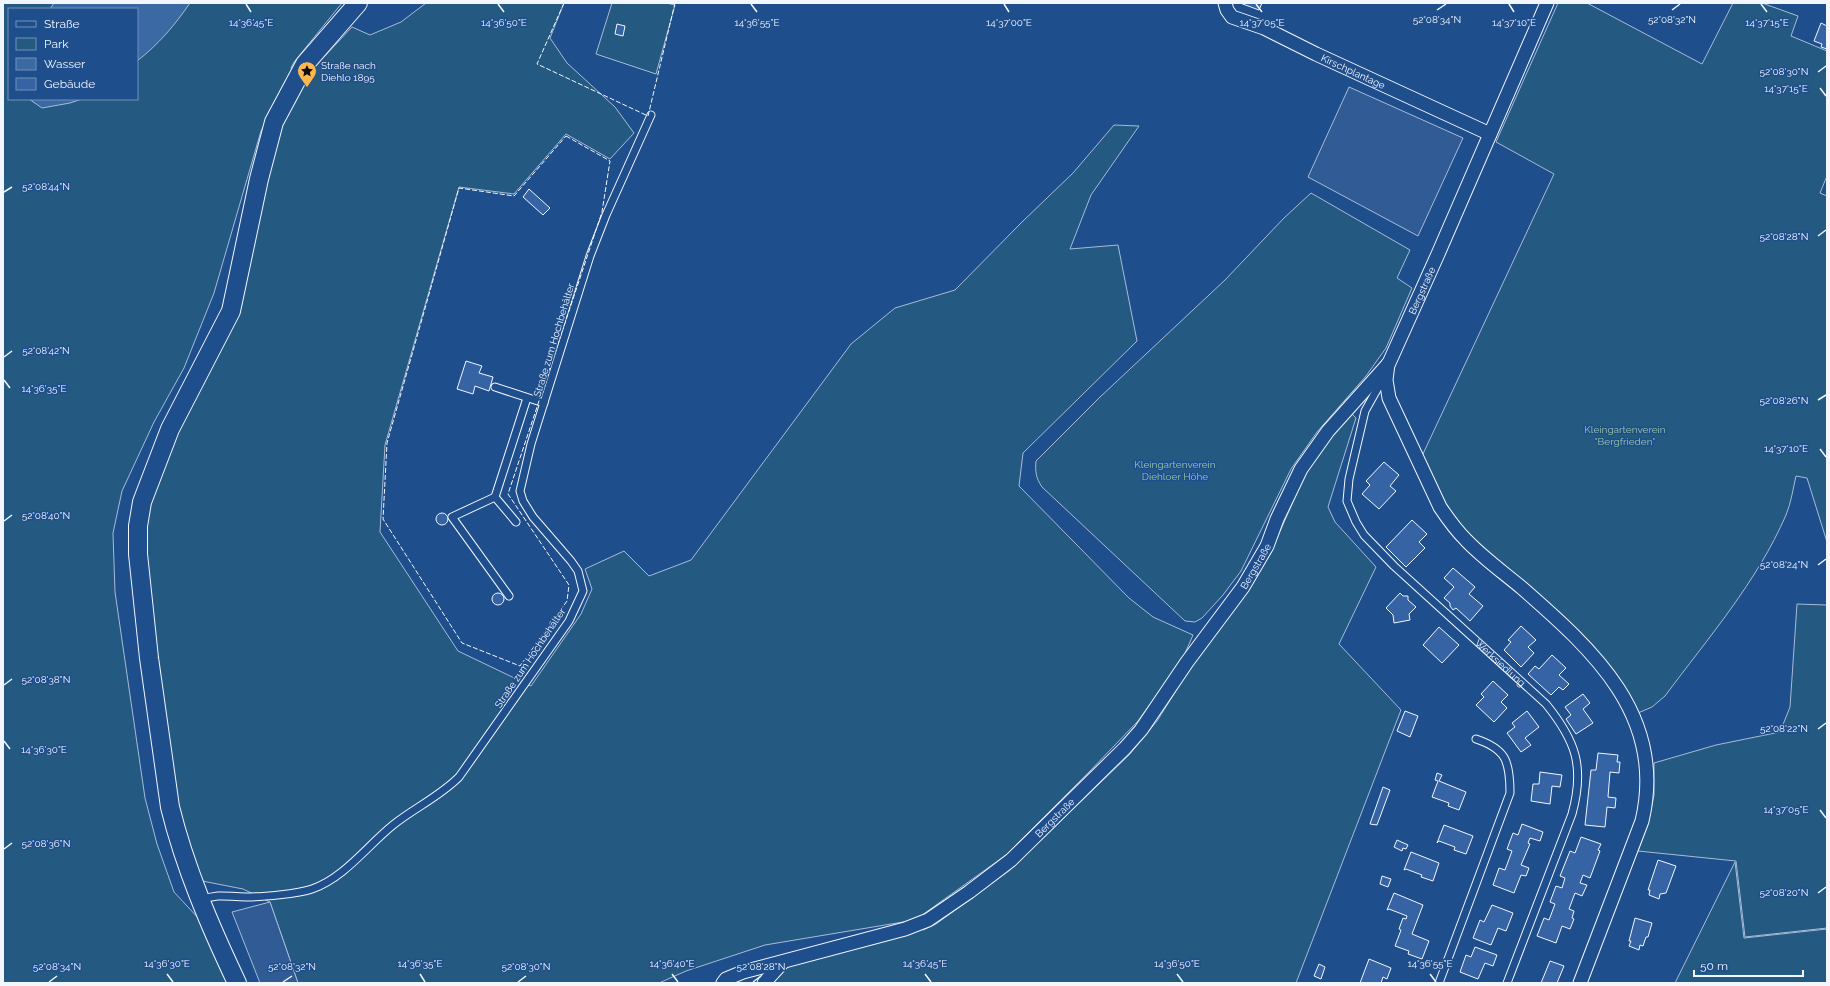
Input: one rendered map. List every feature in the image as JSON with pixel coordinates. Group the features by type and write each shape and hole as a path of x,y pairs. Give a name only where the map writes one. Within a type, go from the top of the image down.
{"main road":[{"path":"237,983 200,900 177,836 170,807 159,732 138,554 138,526 142,502 170,429 231,311 259,179 274,122 305,64 358,3"}],"street":[{"name":"Kirschplantage","path":"1224,3 1226,10 1232,17 1264,28 1316,54 1490,134"},
{"name":"Bergstraße","path":"723,983 743,972 905,929 928,920 969,892 1011,860 1125,748 1145,725 1187,662 1243,587 1267,546 1283,506 1301,469 1328,431 1387,367 1438,254 1547,3"},
{"path":"1387,367 1387,389 1395,412 1437,501 1448,518 1467,541 1523,589 1592,655 1625,697 1637,725 1645,755 1647,770 1646,803 1642,821 1580,983"},
{"path":"764,983 783,962"}],"lane":[{"name":"Straße zum Hochbehälter","path":"200,900 215,895 246,897 312,889 332,879 394,824 459,778 569,621 583,591 581,580 571,561 533,517 523,501 520,491 531,444 590,256 609,209 651,115"},
{"name":"Werksiedlung","path":"1387,367 1380,386 1365,411 1349,479 1347,501 1356,522 1364,534 1389,562 1546,704 1565,730 1577,756 1578,783 1572,814 1507,983"},
{"path":"495,386 544,403"},
{"path":"509,596 452,517 495,497 527,398"},
{"path":"495,497 516,522"},
{"path":"1438,983 1510,793 1510,779 1505,759 1493,745 1476,739"}],"green space":[{"path":"3,3 342,3 294,62 291,68 292,70 261,131 214,293 184,368 154,422 122,491 113,533 115,592 145,798 157,844 174,892 215,936 231,983 3,983"},
{"path":"426,3 564,3 550,38 567,63 615,107 634,133 610,159 566,134 514,194 459,187 385,445 380,532 458,651 531,686 581,614 592,589 585,569 624,551 649,576 691,560 851,344 895,308 955,290 1073,173 1114,125 1139,126 1091,195 1070,249 1118,245 1137,341 1023,453 1019,486 1129,598 1153,617 1193,635 1183,658 1138,721 1089,772 1006,855 918,918 923,930 936,924 1010,870 1129,755 1157,721 1191,667 1249,589 1275,543 1306,472 1331,437 1352,414 1356,418 1328,507 1335,522 1376,567 1339,644 1401,710 1296,983 773,983 787,967 915,920 765,945 686,971 659,983 298,983 270,902 243,889 192,879 140,605 151,472 230,299 278,125 309,73 352,27 370,35 401,22"},
{"path":"612,3 666,3 675,5 656,74 596,54"},
{"name":"Kleingartenverein \"Bergfrieden\"","path":"1558,3 1587,3 1702,64 1733,3 1762,3 1798,16 1791,36 1827,51 1827,176 1820,193 1827,196 1827,542 1807,478 1796,476 1791,501 1774,540 1731,609 1665,696 1652,707 1638,713 1622,682 1588,641 1560,614 1469,535 1445,503 1422,456 1554,174 1496,142"},
{"name":"Kleingartenverein Diehloer Höhe","path":"1311,193 1410,250 1397,278 1412,288 1386,348 1366,376 1317,432 1291,469 1241,571 1223,595 1202,618 1195,622 1185,621 1042,487 1036,475 1036,461 1099,398 1225,280 1284,218"},
{"path":"1797,604 1827,605 1827,928 1745,937 1736,861 1638,851 1648,824 1654,795 1654,763 1716,745 1780,732 1790,707"},
{"path":"1735,862 1744,938 1827,929 1827,983 1675,983"}],"shaded area":[{"path":"1349,87 1463,138 1418,236 1308,177"},
{"path":"270,902 298,983 260,983 232,912"}],"water":[{"path":"54,3 190,3 166,34 138,60 138,8 51,8"},
{"path":"30,100 79,100 70,103 42,108"}],"building":[{"path":"1240,3 1262,3 1259,10"},
{"path":"1821,23 1827,26 1827,49 1821,47 1822,44 1814,41"},
{"path":"617,24 625,26 623,36 615,34"},
{"path":"529,189 550,208 543,215 523,197"},
{"path":"466,361 482,366 479,373 493,377 489,391 475,386 473,394 457,389"},
{"path":"1384,462 1399,475 1390,486 1396,491 1379,509 1362,494 1370,485 1366,481"},
{"path":"442,513 446,515 448,519 446,523 442,525 438,523 436,519 438,515"},
{"path":"1412,520 1427,534 1419,542 1425,548 1406,567 1386,547"},
{"path":"1453,568 1475,587 1469,594 1483,606 1470,621 1456,608 1453,610 1450,603 1444,598 1454,587 1444,578"},
{"path":"498,593 502,595 504,599 502,603 498,605 494,603 492,599 494,595"},
{"path":"1400,593 1403,596 1408,596 1408,600 1416,607 1409,614 1410,620 1394,623 1393,615 1386,608"},
{"path":"1521,626 1536,640 1528,647 1534,653 1521,667 1504,650 1511,642 1508,640"},
{"path":"1439,627 1459,645 1442,663 1423,645"},
{"path":"1552,655 1566,668 1559,675 1569,684 1563,690 1559,687 1551,695 1528,674 1535,666 1539,669"},
{"path":"1493,681 1508,695 1501,702 1507,708 1494,722 1476,705 1484,697 1481,694"},
{"path":"1583,694 1590,703 1583,709 1593,723 1576,734 1566,719 1571,715 1565,707"},
{"path":"1405,711 1418,716 1410,737 1397,731"},
{"path":"1527,711 1539,727 1525,738 1531,745 1521,752 1507,733 1515,727 1512,723"},
{"path":"1598,753 1618,755 1617,762 1620,762 1619,773 1610,772 1608,797 1616,798 1615,808 1607,807 1605,827 1585,825 1591,770 1596,770"},
{"path":"1540,772 1562,775 1560,787 1552,786 1550,804 1531,801 1533,784 1539,784"},
{"path":"1437,773 1442,775 1439,781 1466,792 1459,810 1448,806 1449,803 1432,797 1438,781 1435,780"},
{"path":"1383,787 1390,790 1377,825 1370,824"},
{"path":"1522,824 1543,832 1540,841 1530,838 1528,843 1530,844 1521,865 1529,868 1526,876 1521,875 1514,893 1493,885 1499,868 1505,870 1512,851 1507,849 1513,833 1518,835"},
{"path":"1444,825 1473,836 1466,854 1454,850 1455,847 1439,841 1437,843"},
{"path":"1581,837 1601,844 1598,850 1600,851 1590,878 1583,875 1580,883 1587,885 1582,896 1575,893 1569,909 1574,911 1572,918 1574,919 1570,929 1562,926 1556,943 1537,936 1544,918 1549,920 1555,904 1550,902 1556,886 1562,888 1565,878 1560,876 1570,851 1575,853"},
{"path":"1397,840 1408,845 1406,849 1403,848 1402,851 1394,847"},
{"path":"1411,852 1439,863 1433,881 1421,877 1422,875 1406,869 1404,870"},
{"path":"1658,860 1676,866 1666,893 1660,894 1659,899 1649,895 1650,890 1648,890"},
{"path":"1382,876 1391,879 1388,887 1380,884"},
{"path":"1394,893 1423,905 1412,934 1429,941 1422,959 1408,954 1409,951 1395,946 1401,930 1399,929 1403,918 1406,919 1407,916 1389,909 1387,910"},
{"path":"1492,905 1513,913 1506,931 1498,928 1491,945 1473,938 1480,920 1484,922"},
{"path":"1635,918 1652,923 1648,937 1646,937 1643,946 1640,945 1639,950 1629,946"},
{"path":"1475,947 1497,955 1493,966 1485,963 1478,979 1460,972 1466,955 1471,957"},
{"path":"1369,959 1391,968 1387,979 1383,977 1381,983 1360,983"},
{"path":"1550,961 1564,966 1557,983 1541,983"},
{"path":"1319,964 1325,967 1321,979 1314,976"}],"fence":[{"path":"564,3 537,64 648,116 675,3"},
{"path":"566,136 610,161 602,212 508,494 569,585 567,601 520,666 462,643 383,519 387,443 459,188 514,196 566,136"}],"place":[{"name":"Straße nach Diehlo 1895","path":"307,88"}]}
